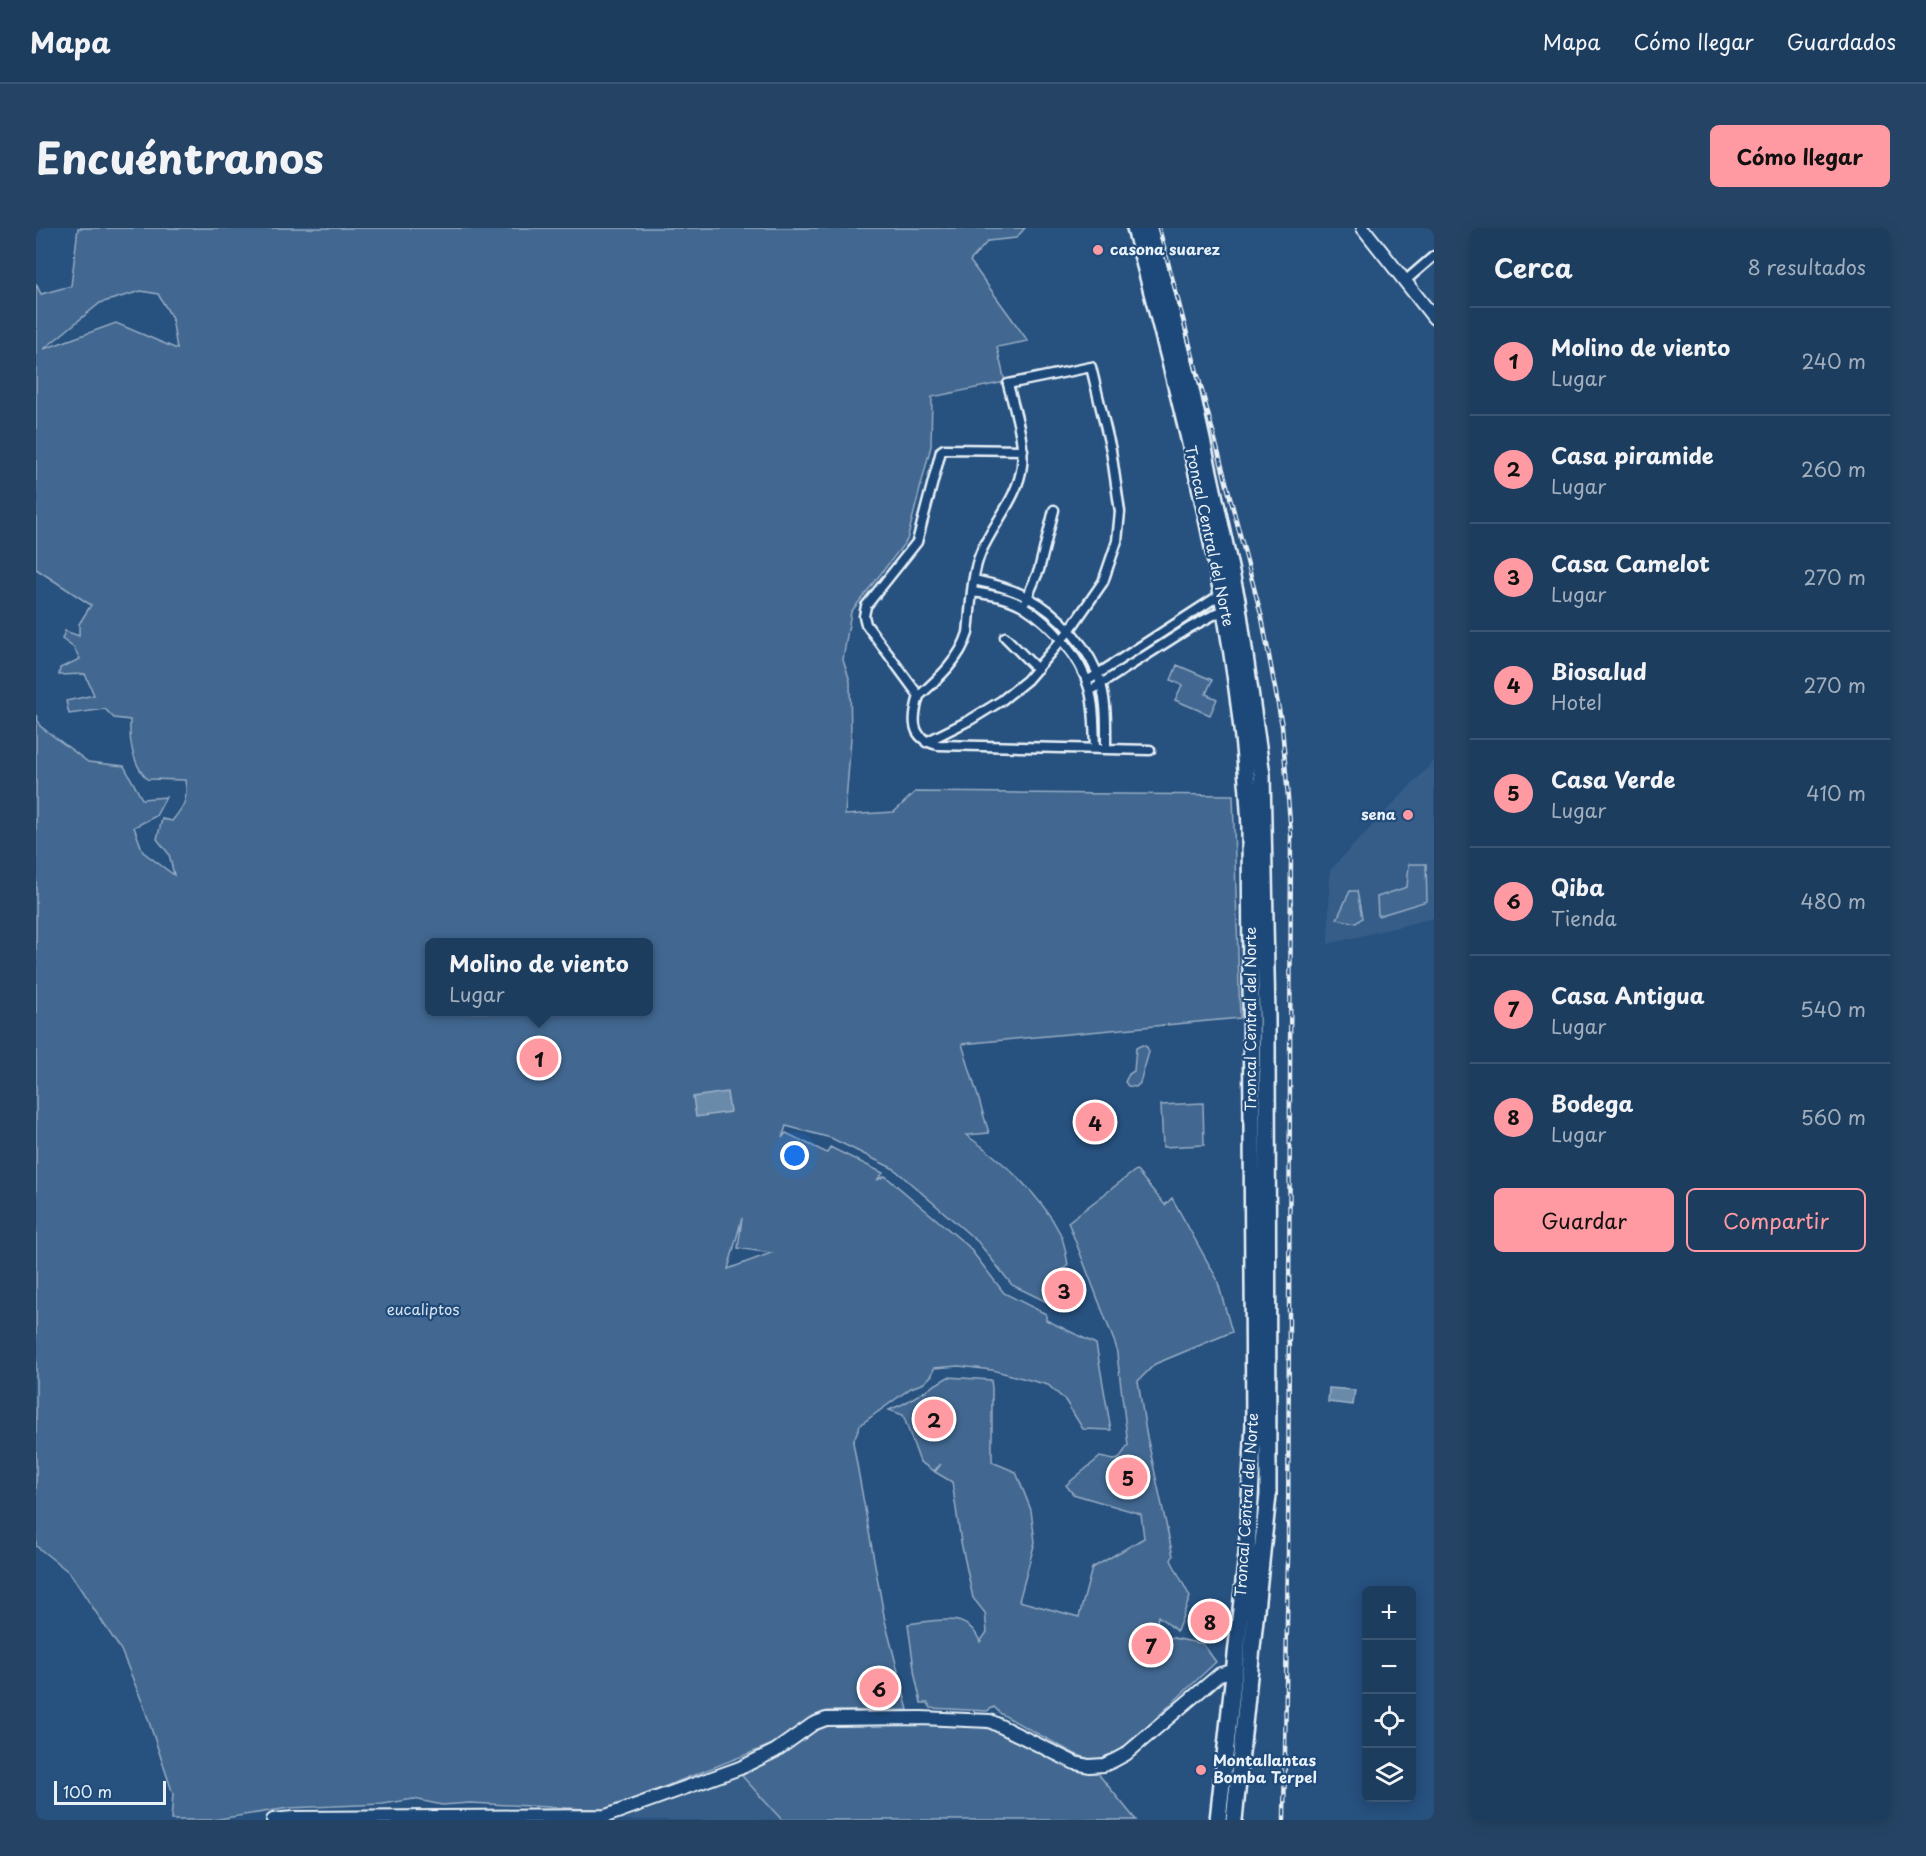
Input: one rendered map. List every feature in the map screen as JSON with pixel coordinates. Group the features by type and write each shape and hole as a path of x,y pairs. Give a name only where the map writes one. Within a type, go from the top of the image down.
{"highway":[{"name":"Troncal Central del Norte","path":"1135,228 1191,449 1223,593 1246,759 1250,826 1254,1424 1247,1554 1218,1820"},
{"name":"Troncal Central del Norte","path":"1149,228 1190,386 1237,600 1262,775 1267,1019 1268,1495 1234,1820"}],"street":[{"path":"1363,228 1434,318"},
{"path":"1405,281 1434,256"},
{"path":"926,742 1000,701 1037,669 1070,631 1103,582 1117,542 1120,512 1111,450 1091,367 1008,384 1023,450 1017,486 976,565 965,643 939,678 919,696 914,716 915,726 918,735 926,742 938,745 1150,750"},
{"path":"919,696 866,624 864,616 866,606 917,542 941,451 944,449 1023,450"},
{"path":"1022,606 1039,570 1054,510"},
{"path":"974,580 1002,586 1028,597 1070,631 1086,652 1101,685 1106,717 1106,749"},
{"path":"973,592 1004,598 1022,606 1062,639 1074,655 1087,681 1094,718 1095,748"},
{"path":"1087,681 1223,593"},
{"path":"1090,691 1189,628 1225,609"},
{"path":"1005,637 1037,669"},
{"path":"1153,637 1159,647"},
{"path":"273,1820 446,1816 606,1818 740,1768 774,1751 813,1724 826,1719 921,1718 990,1721 1074,1763 1089,1766 1104,1765 1126,1754 1220,1674 1233,1671"}],"shaded area":[{"name":"sena","path":"1434,761 1434,918 1328,944 1330,870"},
{"path":"727,1092 730,1112 696,1117 693,1097"},
{"path":"1329,1388 1355,1390 1353,1405 1328,1402"},
{"path":"742,1776 782,1820 552,1820 606,1819"}],"green space":[{"name":"eucaliptos","path":"78,228 1025,228 1016,238 988,241 970,261 1028,341 997,347 1005,382 932,397 931,446 907,540 851,612 843,660 850,681 851,738 845,815 894,812 915,792 1233,795 1240,1018 962,1044 989,1133 966,1135 993,1155 1031,1192 1052,1219 1063,1241 1068,1265 1052,1280 1048,1289 1047,1302 1012,1285 978,1242 894,1169 831,1138 786,1126 782,1138 786,1133 827,1153 830,1147 883,1173 877,1180 885,1176 968,1246 1004,1293 1046,1314 1046,1320 1096,1344 1111,1430 1083,1429 1065,1400 1048,1385 992,1370 959,1366 934,1368 932,1375 924,1383 911,1388 860,1425 853,1442 885,1621 908,1710 827,1711 778,1742 605,1810 470,1803 442,1805 414,1799 383,1804 289,1808 213,1820 171,1820 173,1794 143,1704 121,1650 70,1573 36,1546 36,715 40,726 88,762 124,766 142,799 166,797 156,816 134,827 143,852 174,875 169,854 157,839 162,819 172,821 183,806 186,797 185,780 147,779 142,773 132,751 130,720 114,718 105,709 69,714 66,701 94,695 85,674 59,675 60,668 80,659 74,648 62,639 65,631 79,636 79,624 91,605 36,569 36,284 41,294 71,286","holes":["141,291 158,294 172,318 177,349 116,323 44,349 100,303","742,1218 738,1248 771,1253 728,1269"]},
{"path":"1177,665 1212,680 1206,694 1217,699 1210,715 1175,700 1182,685 1171,680"},
{"path":"1409,864 1426,864 1427,901 1378,916 1377,897 1407,887"},
{"path":"1350,891 1357,891 1362,918 1356,923 1337,919"},
{"path":"1142,1045 1147,1047 1149,1052 1140,1083 1136,1087 1128,1086 1125,1082 1129,1074 1134,1071 1136,1048"},
{"path":"1203,1103 1204,1145 1163,1147 1161,1105"},
{"path":"1136,1170 1165,1205 1172,1198 1217,1279 1232,1332 1155,1364 1138,1381 1146,1432 1173,1556 1171,1560 1190,1597 1177,1631 1158,1616 1156,1628 1164,1636 1203,1644 1216,1662 1123,1749 1100,1763 1075,1754 1001,1714 994,1707 987,1711 931,1708 928,1703 921,1703 908,1624 939,1620 959,1621 975,1632 980,1642 987,1632 985,1613 973,1598 961,1542 952,1482 935,1472 941,1464 934,1471 920,1462 903,1415 889,1410 948,1377 991,1380 992,1462 1016,1472 1031,1510 1035,1542 1019,1601 1079,1617 1092,1568 1144,1538 1141,1514 1073,1494 1066,1485 1100,1457 1119,1459 1128,1445 1116,1346 1068,1222"},
{"path":"824,1721 961,1722 1009,1734 1098,1771 1136,1820 782,1820 742,1776"}],"railway":[{"path":"1159,228 1262,618 1282,726 1291,834 1288,1555 1284,1820"}],"place":[{"name":"casona suarez","path":"1098,250"},
{"name":"sena","path":"1408,815"},
{"name":"Molino de viento","path":"539,1058"},
{"name":"Biosalud","path":"1095,1122"},
{"name":"Casa Camelot","path":"1064,1290"},
{"name":"Casa piramide","path":"934,1419"},
{"name":"Casa Verde","path":"1128,1477"},
{"name":"Bodega","path":"1210,1621"},
{"name":"Casa Antigua","path":"1151,1645"},
{"name":"Qiba","path":"879,1688"},
{"name":"Montallantas Bomba Terpel","path":"1201,1770"}]}
